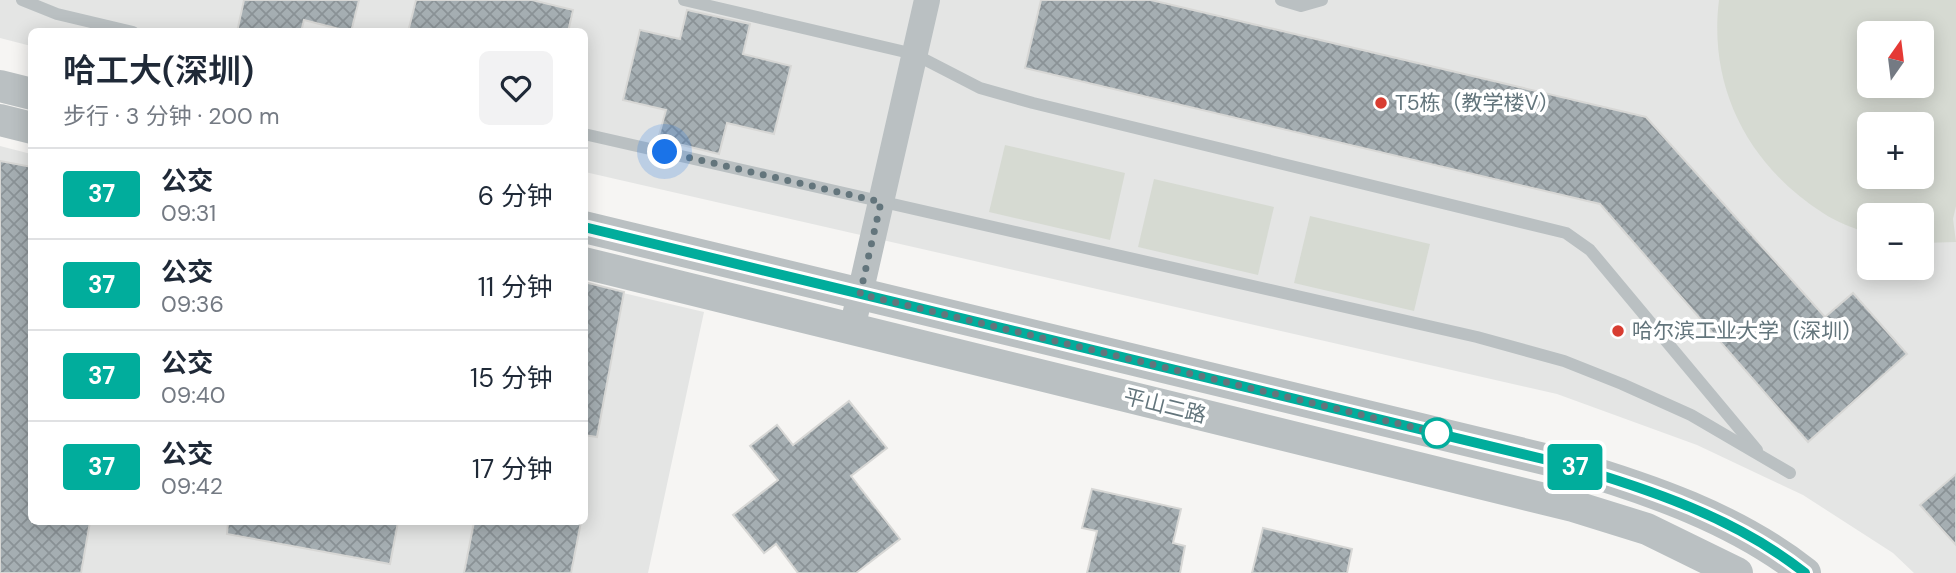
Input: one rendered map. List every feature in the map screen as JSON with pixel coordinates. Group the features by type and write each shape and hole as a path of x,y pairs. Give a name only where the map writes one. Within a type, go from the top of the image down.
{"street":[{"path":"852,329 927,0"},
{"path":"0,86 28,93"},
{"path":"0,120 28,127"},
{"name":"平山二路","path":"588,228 1617,479 1684,504 1740,531 1805,573"},
{"name":"平山二路","path":"588,264 1573,506 1647,528 1737,573"}],"lane":[{"path":"22,0 57,14 116,28"},
{"path":"684,0 914,54 980,88 1033,103 1566,233 1590,250 1764,458"},
{"path":"1281,0 1301,6 1321,0"},
{"path":"588,135 1463,334 1564,360 1691,415 1790,473"}],"shaded area":[{"name":"哈尔滨工业大学（深圳）","path":"0,0 1956,0 1956,573 1914,573 1893,553 1803,495 1697,445 1557,394 588,173 588,28 28,28 28,45 0,38"},
{"path":"1719,0 1956,0 1956,206 1953,219 1956,242 1934,243 1934,203 1857,203 1857,229 1828,216 1797,194 1774,172 1739,122 1720,64 1717,32"},
{"path":"1005,145 1125,173 1110,240 989,212"},
{"path":"0,146 28,153 28,525 588,525 588,285 704,312 648,573 0,573"},
{"path":"1154,179 1274,207 1258,275 1138,247"},
{"path":"1310,216 1430,244 1414,311 1294,283"}],"building":[{"path":"244,0 359,0 352,28 335,28 304,20 302,28 238,28"},
{"path":"416,0 532,0 573,10 569,28 409,28"},
{"path":"1041,0 1151,0 1646,117 1825,317 1853,293 1907,354 1808,442 1600,204 1025,68"},
{"path":"687,10 750,24 743,54 791,66 774,134 727,123 719,154 658,139 666,110 623,100 640,30 680,39"},
{"path":"0,161 28,166 28,525 89,525 81,573 0,573"},
{"path":"588,283 624,292 597,437 588,436"},
{"path":"849,401 887,448 851,476 900,539 856,573 798,573 776,544 764,553 733,515 778,480 750,446 777,425 793,445"},
{"path":"1956,474 1956,545 1920,505"},
{"path":"1092,489 1181,509 1173,543 1185,546 1180,573 1087,573 1097,531 1082,528"},
{"path":"228,525 397,525 390,564 227,534"},
{"path":"473,525 580,525 571,573 464,573"},
{"path":"1263,528 1352,549 1347,573 1252,573"}],"bus line":[{"name":"37","path":"588,228 1564,464 1630,483 1684,504 1740,531 1805,573"}],"place":[{"name":"T5栋（教学楼V）","path":"1381,103"},
{"name":"哈尔滨工业大学（深圳）","path":"1618,331"}],"route":[{"path":"665,152 881,202 860,294 1437,433"}]}
